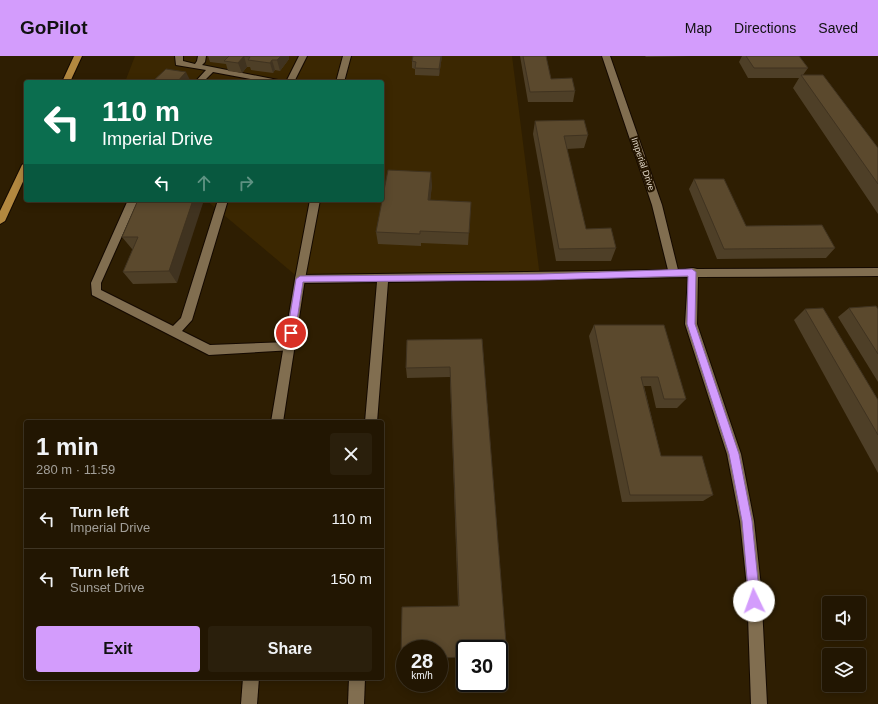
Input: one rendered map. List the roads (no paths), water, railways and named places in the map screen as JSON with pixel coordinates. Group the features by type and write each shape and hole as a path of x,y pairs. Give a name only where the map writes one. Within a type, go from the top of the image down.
{"highway":[{"path":"67,80 78,56"},
{"path":"0,221 24,169"}],"street":[{"path":"179,56 178,63 267,80"},
{"path":"196,67 201,62 202,56"},
{"path":"291,80 303,56"},
{"path":"341,80 347,56"},
{"name":"Imperial Drive","path":"606,56 657,205 674,273"},
{"path":"201,80 211,70"},
{"path":"132,202 96,283 96,292 209,350 289,347"},
{"path":"174,332 186,320 222,202"},
{"path":"277,420 314,202"},
{"path":"692,272 691,324 734,454 747,521 754,587 759,704"},
{"path":"300,279 540,277 692,272 878,272"},
{"path":"371,420 383,278"},
{"path":"249,704 251,680"},
{"path":"356,704 357,680"}]}
